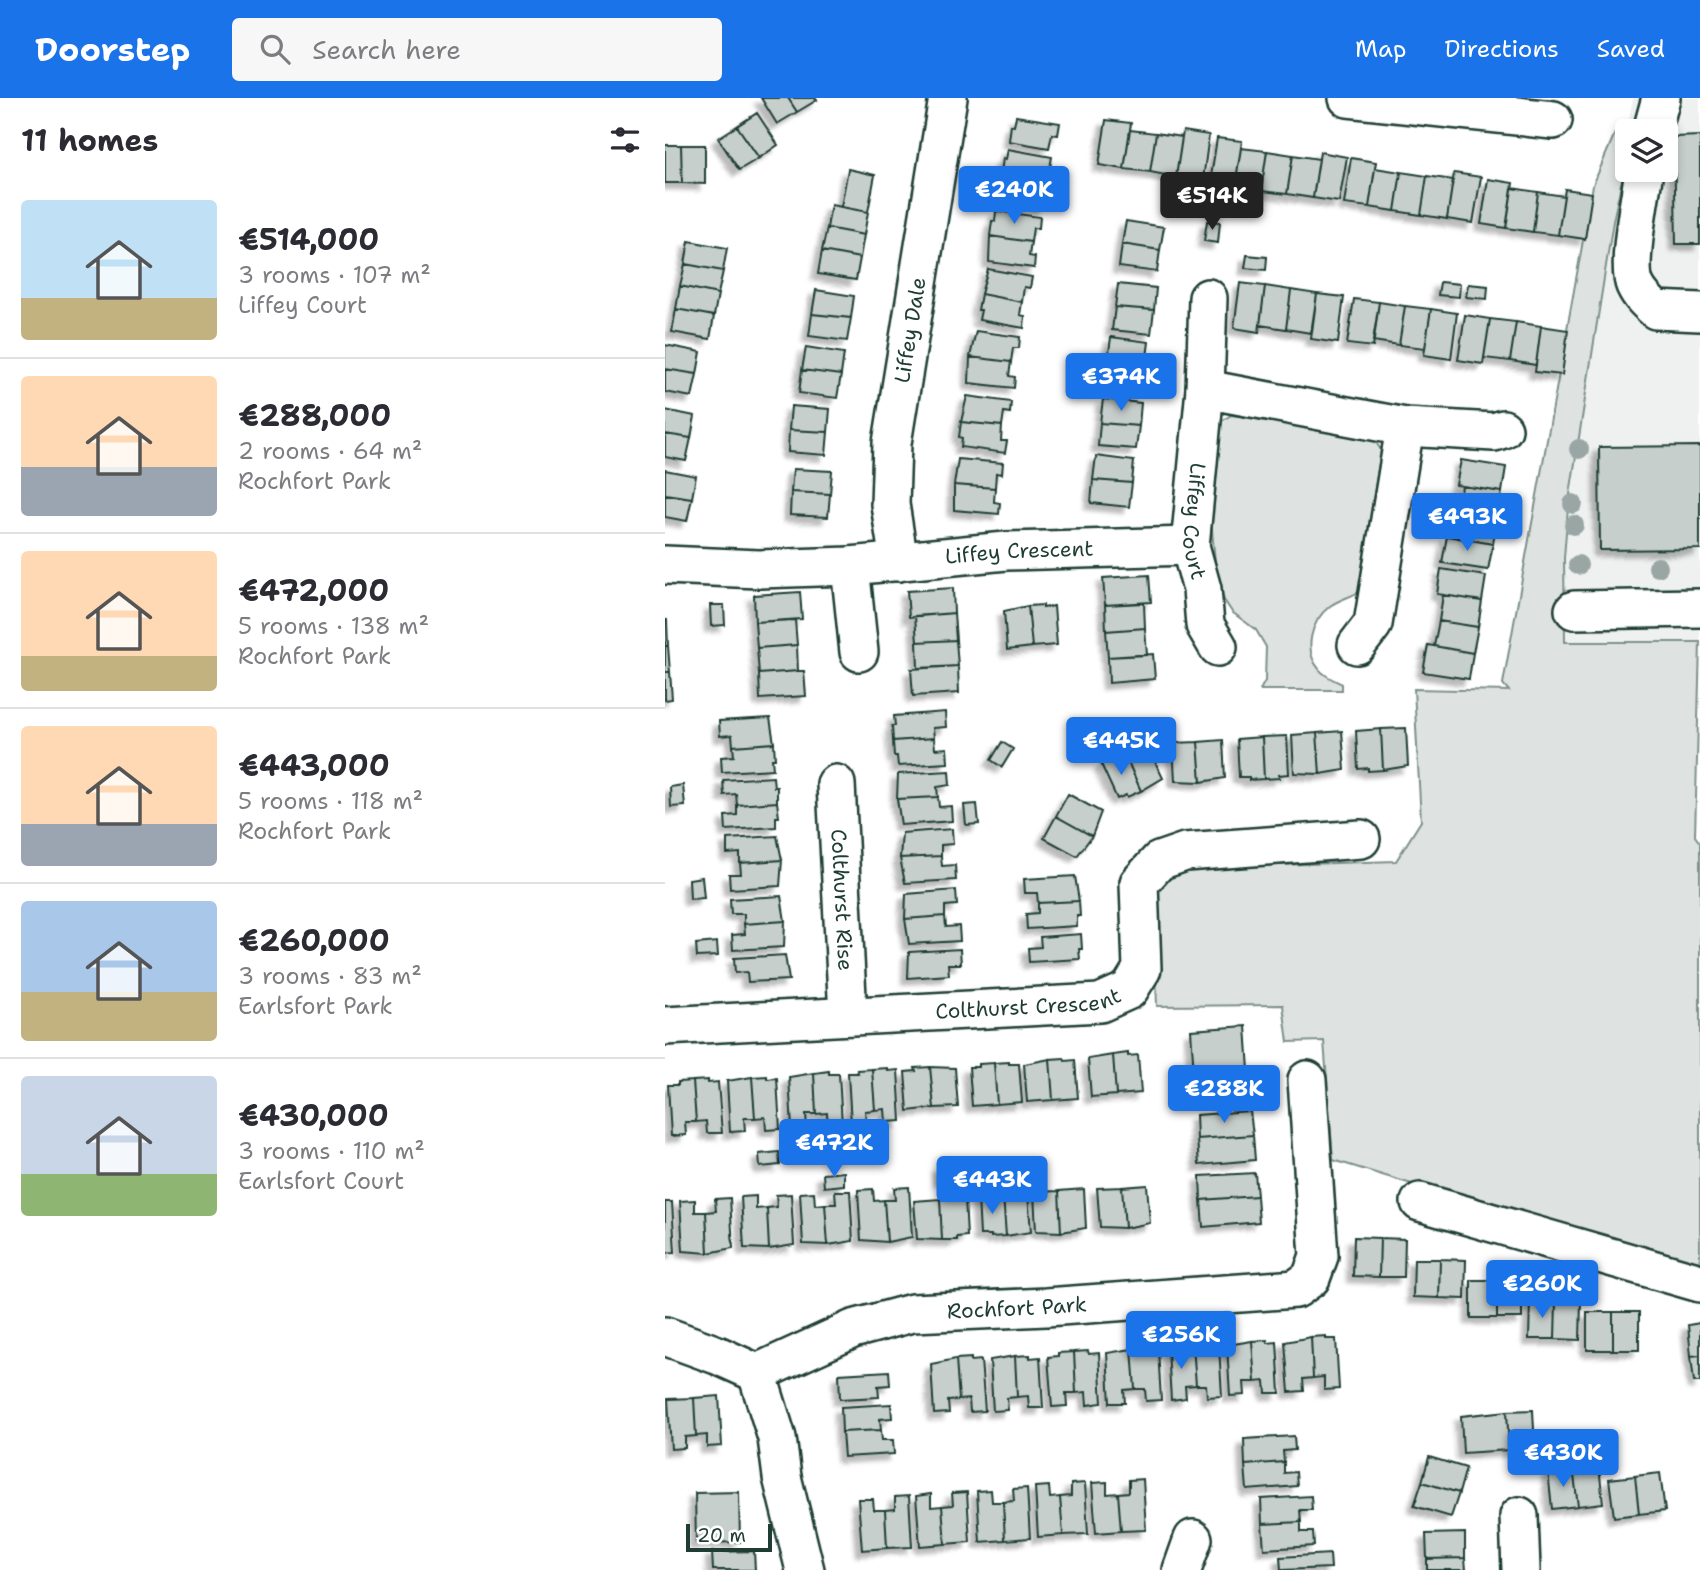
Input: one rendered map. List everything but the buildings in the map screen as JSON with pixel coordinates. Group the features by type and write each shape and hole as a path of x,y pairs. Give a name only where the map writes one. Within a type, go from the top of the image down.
{"street":[{"name":"Liffey Dale","path":"899,562 890,503 892,443 948,98"},
{"path":"1348,98 1553,120"},
{"path":"1655,119 1661,98"},
{"path":"1642,182 1632,263 1634,283 1644,300 1656,310 1700,312"},
{"name":"Liffey Court","path":"1208,298 1205,389 1190,546 1202,589 1205,625 1218,647"},
{"path":"1205,389 1405,427 1494,432 1503,429"},
{"path":"1357,645 1373,624 1405,427"},
{"name":"Liffey Crescent","path":"665,565 759,569 850,566 1006,551 1190,546"},
{"path":"850,566 859,652"},
{"path":"1574,610 1700,608"},
{"name":"Colthurst Rise","path":"836,784 848,1016"},
{"name":"Colthurst Crescent","path":"665,1026 1100,1003 1129,990 1142,969 1139,883 1159,861 1185,852 1360,839"},
{"name":"Rochfort Park","path":"757,1373 853,1329 912,1313 1046,1307 1296,1289 1311,1278 1319,1256 1307,1080"},
{"path":"1420,1202 1700,1283"},
{"path":"665,1336 757,1373 777,1438 782,1477 804,1570"},
{"path":"1519,1516 1521,1570"}],"shaded area":[{"path":"1633,98 1700,98 1700,686 1514,691 1616,182 1678,182 1678,119 1629,119"},
{"path":"1615,133 1615,182 1622,182 1568,507 1564,558 1565,642 1700,642 1695,836 1700,843 1700,1272 1333,1160 1324,1041 1288,1042 1283,1005 1157,1006 1153,897 1163,876 1184,868 1396,861 1421,821 1414,689 1509,691 1503,684 1593,185"},
{"path":"1231,415 1361,432 1373,438 1381,450 1359,592 1323,612 1311,636 1314,661 1324,674 1342,684 1342,690 1260,690 1265,681 1266,647 1256,630 1232,612 1224,600 1216,572 1209,498 1219,423"}]}
